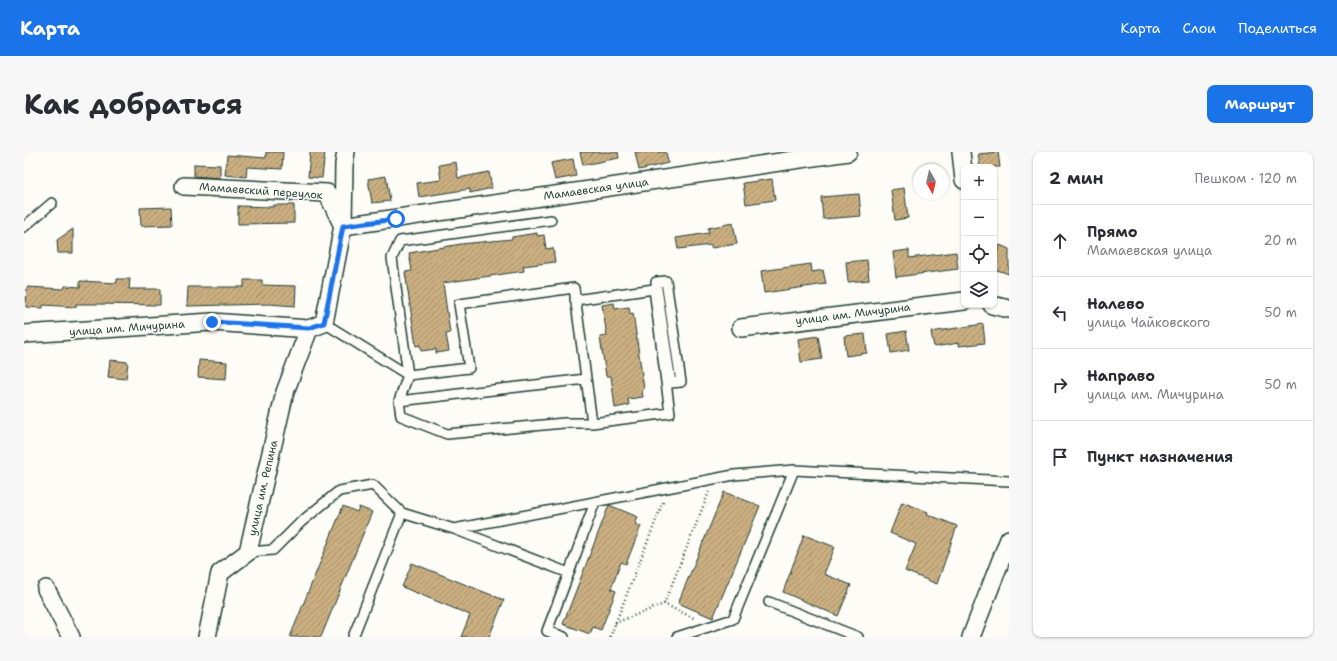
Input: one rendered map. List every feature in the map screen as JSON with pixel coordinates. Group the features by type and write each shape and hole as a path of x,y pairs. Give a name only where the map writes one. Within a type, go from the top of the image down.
{"street":[{"name":"улица им. Репина","path":"248,552 285,392 317,326 343,226 344,164 346,152"},
{"name":"Мамаевская улица","path":"343,226 848,152"},
{"path":"961,152 962,164"},
{"name":"Мамаевский переулок","path":"184,186 327,193 343,226"},
{"name":"улица им. Мичурина","path":"741,328 961,301"},
{"path":"997,306 1009,309"},
{"name":"улица им. Мичурина","path":"24,334 212,322 317,326"},
{"path":"971,637 1009,539"},
{"path":"207,637 220,573 248,552"},
{"path":"46,589 71,637"}],"lane":[{"path":"24,227 52,203"},
{"path":"551,220 400,241 392,258 408,375 399,401 401,416 447,434 564,423 592,423 670,413 654,289 575,300"},
{"path":"666,281 681,382 671,383 656,282 666,281"},
{"path":"317,326 408,375 469,368 459,304 574,288 592,423"},
{"path":"399,401 586,379"},
{"path":"677,637 733,619 794,470"},
{"path":"454,530 734,474 794,470 1009,481"},
{"path":"248,552 273,550 302,522 338,492 372,485 402,513 454,530 569,573"},
{"path":"564,637 547,630 595,502"},
{"path":"353,637 402,513"},
{"path":"769,602 858,637"}],"path":[{"path":"664,604 714,478"},
{"path":"610,637 669,487"},
{"path":"615,623 664,604 711,626"}],"building":[{"path":"266,152 283,152 282,169 247,167 246,177 225,175 227,155 266,158"},
{"path":"310,152 325,152 322,178 308,177"},
{"path":"580,152 618,152 619,158 583,165"},
{"path":"635,152 666,152 668,163 639,170"},
{"path":"998,152 1000,167 997,167 997,164 980,164 978,154"},
{"path":"573,159 576,176 555,180 551,163"},
{"path":"456,162 458,178 489,172 492,188 470,193 470,189 419,197 417,183 441,180 439,165"},
{"path":"194,164 220,165 220,178 194,176"},
{"path":"386,176 390,201 372,203 368,179"},
{"path":"772,179 775,200 746,204 743,183"},
{"path":"904,188 908,218 895,220 891,190"},
{"path":"859,194 861,216 823,219 821,197"},
{"path":"273,205 294,205 294,223 238,224 238,206 273,207"},
{"path":"171,207 172,225 141,226 140,208"},
{"path":"733,223 737,244 711,248 711,245 678,249 676,238 709,233 708,228"},
{"path":"73,229 73,253 58,253 57,240"},
{"path":"537,233 537,236 544,235 546,249 553,248 555,262 523,266 524,271 443,283 450,333 446,334 449,351 436,353 436,349 421,351 420,345 416,346 405,272 412,271 409,253 461,244 512,239 512,237"},
{"path":"1000,245 1009,249 1009,274 997,270 997,253"},
{"path":"909,250 909,258 956,252 958,269 896,277 893,252"},
{"path":"867,260 869,280 848,282 846,262"},
{"path":"811,264 812,272 823,270 826,284 764,293 761,271"},
{"path":"117,279 130,279 129,289 160,289 160,305 76,304 76,307 43,305 43,308 26,307 27,287 64,289 65,286 80,287 80,281 117,283"},
{"path":"244,280 262,280 262,285 296,286 295,306 269,304 187,306 188,287 244,287"},
{"path":"614,303 615,309 629,307 630,314 633,313 644,389 642,390 643,397 628,399 629,405 615,408 611,376 606,376 600,337 607,336 602,305"},
{"path":"983,324 985,343 959,346 959,343 934,347 931,332"},
{"path":"906,331 909,350 891,353 888,334"},
{"path":"865,334 867,353 846,356 844,336"},
{"path":"818,336 822,359 801,362 798,339"},
{"path":"110,360 128,362 126,379 108,377"},
{"path":"199,360 227,362 226,379 198,377"},
{"path":"724,492 760,506 713,618 678,603"},
{"path":"902,502 928,512 927,514 957,526 937,584 905,571 916,544 890,533"},
{"path":"609,505 638,517 635,524 641,526 626,564 621,562 611,589 616,591 601,630 593,627 590,634 563,624"},
{"path":"343,506 357,512 359,507 372,512 321,637 290,637"},
{"path":"804,535 835,547 824,574 851,585 838,616 783,592"},
{"path":"412,563 504,600 489,637 461,637 470,615 402,587"}],"route":[{"path":"212,322 309,328 324,323 343,226 396,219"}]}
